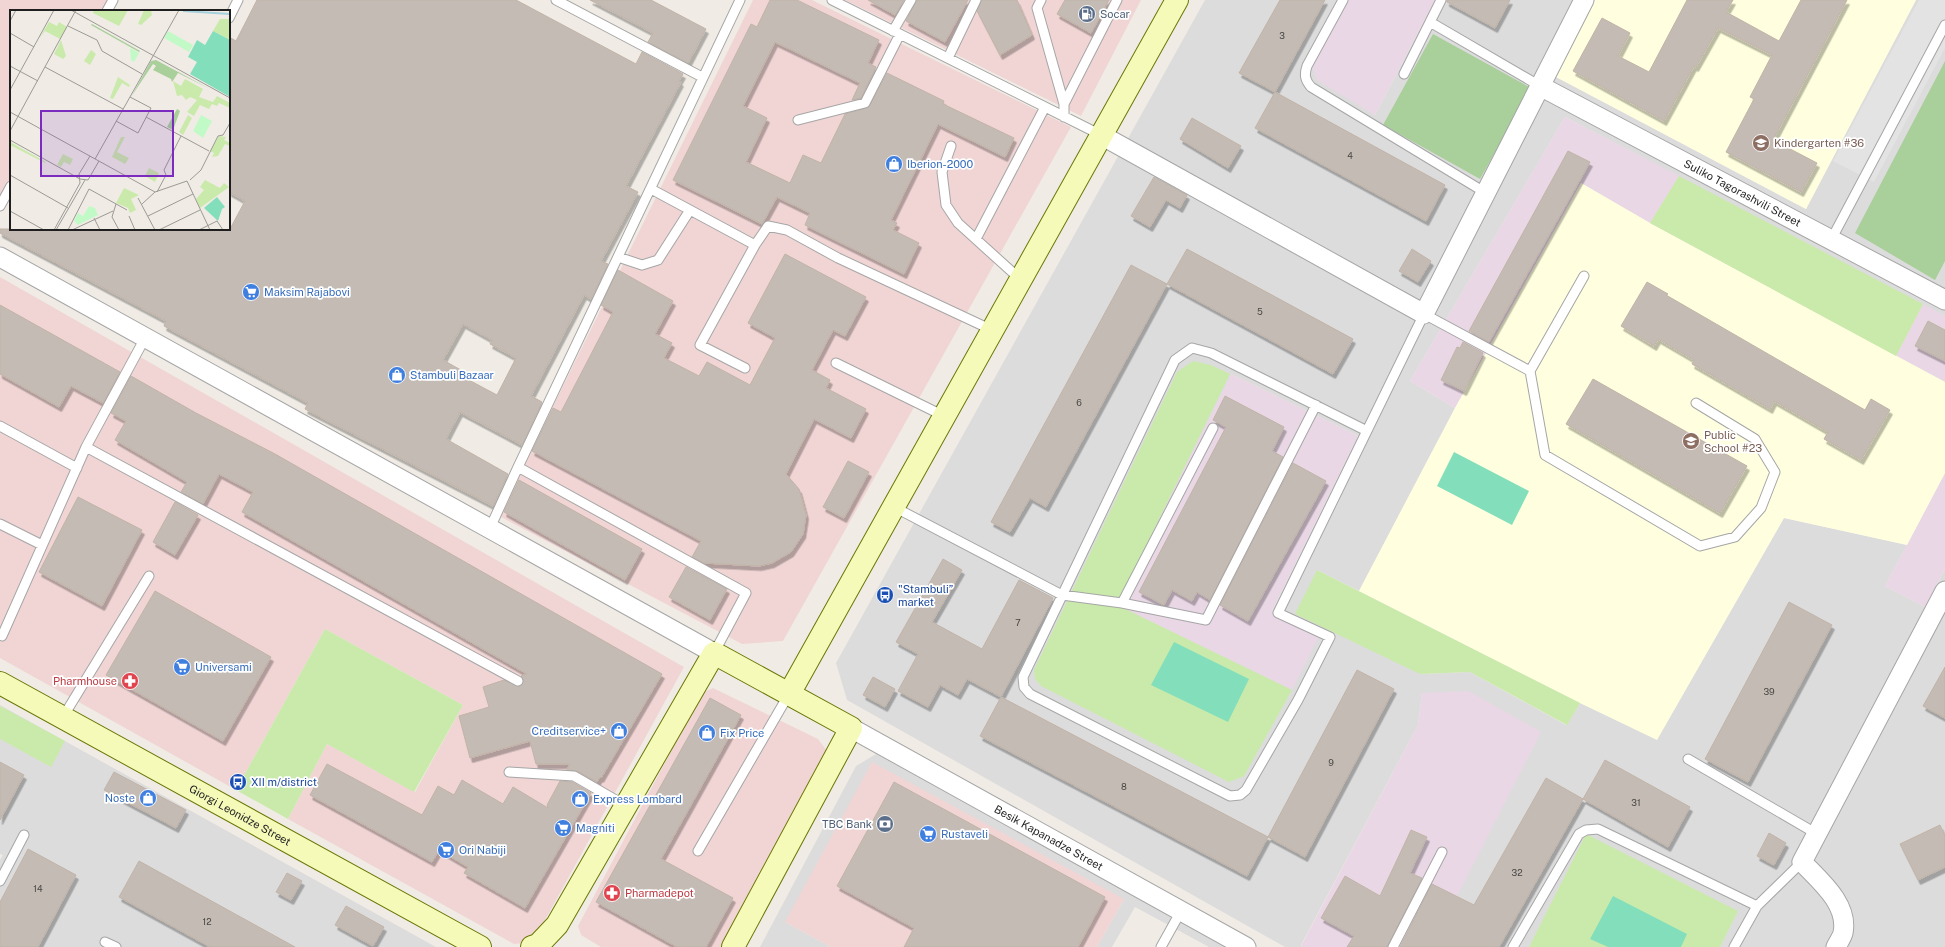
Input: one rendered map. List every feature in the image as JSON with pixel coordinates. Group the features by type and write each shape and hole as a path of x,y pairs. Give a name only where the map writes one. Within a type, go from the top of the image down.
{"street":[{"path":"789,694 1177,0"},
{"path":"1101,135 1424,314 1584,0"},
{"name":"Suliko Tagorashvili Street","path":"1540,86 1945,300"},
{"path":"0,257 851,728 733,947"},
{"path":"1836,947 1843,933 1843,921 1837,900 1802,862 1945,591"},
{"path":"532,947 538,945 557,925 714,653"},
{"name":"Giorgi Leonidze Street","path":"0,683 480,947"},
{"name":"Besik Kapanadze Street","path":"851,728 1246,947"},
{"path":"557,925 560,947"}],"lane":[{"path":"108,10 113,0"},
{"path":"230,16 238,0"},
{"path":"556,0 702,77"},
{"path":"490,528 739,0"},
{"path":"832,0 1101,135"},
{"path":"798,120 865,103 910,0"},
{"path":"948,58 976,0"},
{"path":"1041,0 1037,8 1064,104 1064,117"},
{"path":"1064,104 1117,0"},
{"path":"1343,0 1307,66 1305,77 1307,83 1311,87 1486,193"},
{"path":"1404,74 1441,0"},
{"path":"1430,22 1540,86"},
{"path":"1831,240 1945,25"},
{"path":"976,239 1046,107"},
{"path":"951,146 942,172 946,205 958,223 1021,280"},
{"path":"0,206 10,188"},
{"path":"651,189 755,245"},
{"path":"618,257 642,265 658,260 690,210"},
{"path":"745,368 700,345 755,245 768,226 787,230 838,258 992,330"},
{"path":"1584,276 1530,371 1545,455 1700,546 1735,537 1761,508 1776,472 1755,439 1696,403"},
{"path":"1367,431 1211,353 1192,348 1175,360 1023,677 1024,687 1030,694 1230,796 1240,795 1246,790 1294,707 1330,636 1278,613 1367,431 1424,314 1530,371"},
{"path":"2,636 86,447 145,338"},
{"path":"836,363 945,416"},
{"path":"894,507 1062,596 1122,603 1206,620 1316,405"},
{"path":"0,426 77,468"},
{"path":"1122,603 1213,428"},
{"path":"86,447 518,681"},
{"path":"518,466 746,593 714,653"},
{"path":"0,524 42,545"},
{"path":"63,717 149,576"},
{"path":"698,851 789,694"},
{"path":"1688,759 1817,834"},
{"path":"509,772 574,776 626,806"},
{"path":"1513,947 1579,834 1586,830 1598,829 1757,906"},
{"path":"0,881 24,835"},
{"path":"1393,947 1442,852"},
{"path":"1734,947 1757,906 1802,862"},
{"path":"1161,947 1181,911"},
{"path":"104,942 116,947"}],"shaded area":[{"path":"0,0 114,0 109,10 10,10 10,192 0,210"},
{"path":"753,0 812,0 1071,127 783,641 742,644 499,516"},
{"path":"845,0 1141,0 1081,116"},
{"path":"1205,0 1348,0 1312,67 1375,115 1435,0 1595,0 1556,77 1806,209 1916,0 1945,0 1945,316 1923,305 1896,356 1650,223 1678,176 1565,117 1410,381 1455,408 1359,591 1317,570 1420,674 1470,672 1566,725 1580,703 1657,739 1784,518 1907,545 1885,586 1925,607 1945,569 1945,947 1431,947 1422,693 1418,725 1301,945 1303,947 1285,947 847,700 836,663","holes":["1231,374 1358,436 1271,613"]},
{"path":"1348,0 1435,0 1375,115 1317,80 1312,66"},
{"name":"Kindergarten #36","path":"1595,0 1916,0 1806,209 1556,77"},
{"path":"1919,0 1945,0 1945,48 1874,182 1833,161"},
{"path":"1565,117 1679,176 1650,223 1581,183 1455,408 1410,381"},
{"name":"Public School #23","path":"1581,183 1650,223 1945,382 1945,473 1907,545 1784,518 1657,740 1580,703 1359,591 1455,408"},
{"path":"0,277 684,667 533,942 514,944 288,819 327,744 415,792 463,705 325,629 236,790 0,658"},
{"path":"1923,304 1945,316 1945,382 1896,356"},
{"path":"1231,374 1358,436 1271,613 1319,636 1292,690 1117,605"},
{"path":"1945,473 1945,569 1925,607 1885,586"},
{"path":"713,688 818,739 830,755 724,947 601,947 581,935 578,926 702,693"},
{"path":"1468,691 1541,732 1431,947 1301,946 1418,725 1422,693"},
{"path":"0,705 436,947 0,947 0,860 3,855 0,854"},
{"path":"876,754 1229,947 1209,947 1135,907 1112,947 1097,947 1124,899 785,922 831,947 760,947 856,766"},
{"name":"Rustaveli","path":"872,762 1124,899 1097,947 831,947 785,922"}],"green space":[{"path":"1433,34 1531,88 1480,179 1383,125"},
{"path":"1945,61 1945,261 1935,280 1855,233"},
{"path":"1679,176 1923,304 1896,356 1650,223"},
{"path":"1193,361 1211,365 1230,374 1117,605 1292,690 1244,776 1229,782 1041,686 1035,679 1034,670 1177,372"},
{"path":"1454,452 1529,491 1512,525 1437,486"},
{"path":"1317,570 1580,703 1567,725 1470,672 1420,674 1295,614"},
{"path":"325,629 463,705 414,792 327,744 288,819 236,790"},
{"path":"1174,642 1249,679 1228,722 1151,685"},
{"path":"0,706 65,741 51,767 0,739"},
{"path":"1586,834 1738,911 1720,947 1529,947"},
{"path":"1613,896 1687,934 1681,947 1608,947 1590,939"}],"building":[{"name":"Stambuli Bazaar","path":"257,0 516,0 636,64 642,52 683,74 679,81 681,82 626,186 638,192 601,261 608,264 591,299 584,295 531,396 542,402 522,445 460,412 446,439 508,474 493,506 305,409 308,403 164,326 166,321 0,233 0,229 230,230 245,201 230,193 230,38 236,41","holes":["463,324 492,340 490,344 516,358 497,395 465,378 468,374 443,360"]},
{"path":"590,0 651,0 706,29 688,63 648,42 653,33"},
{"path":"770,0 797,0 879,40 868,63 876,67 861,98 852,100 860,83 775,42 743,106 767,118 746,162 790,183 803,155 821,163 845,114 869,107 887,73 944,101 943,104 1014,138 1005,157 938,124 891,220 897,223 893,230 919,243 904,274 805,225 810,213 777,197 762,224 673,180 751,24 757,27"},
{"path":"868,0 904,0 895,15"},
{"path":"917,0 968,0 945,42 906,21"},
{"path":"982,0 1017,0 1032,35 1000,55 977,11"},
{"path":"1065,0 1109,0 1091,33 1057,14"},
{"path":"1280,0 1325,0 1275,92 1239,73"},
{"path":"1447,0 1510,0 1495,28 1447,2"},
{"path":"1687,0 1733,0 1726,12 1779,41 1801,0 1847,0 1773,140 1817,163 1801,192 1726,152 1754,99 1750,97 1772,55 1718,28 1696,67 1694,66 1664,121 1573,71 1602,18 1630,33 1618,56 1649,72"},
{"path":"1275,92 1445,185 1426,221 1255,128"},
{"path":"1192,118 1241,146 1228,168 1180,139"},
{"path":"1568,151 1590,162 1489,342 1469,331"},
{"path":"1154,177 1187,195 1180,208 1166,200 1150,227 1131,216"},
{"path":"1187,249 1353,339 1333,374 1167,284"},
{"path":"1412,249 1431,261 1418,282 1399,271"},
{"path":"785,254 866,297 845,336 833,330 812,370 830,380 826,388 866,409 851,438 814,419 786,474 799,489 806,515 803,534 791,552 772,563 759,566 704,563 692,557 701,541 532,451 553,408 561,412 613,312 601,305 618,270 673,301 655,334 672,343 664,358 699,376 707,362 750,385 775,338 748,323"},
{"path":"1131,265 1167,284 1046,507 1030,498 1010,532 991,522"},
{"path":"1647,282 1668,294 1666,295 1865,410 1871,399 1890,410 1861,460 1824,439 1828,432 1774,401 1770,409 1692,364 1694,360 1658,339 1654,346 1621,326"},
{"path":"0,305 120,372 103,403 71,386 59,407 0,374"},
{"path":"1928,321 1945,330 1945,361 1915,346"},
{"path":"1463,342 1483,353 1464,391 1441,380 1457,347 1460,348"},
{"path":"131,376 196,413 275,454 662,674 601,778 600,777 597,782 577,771 567,770 570,764 536,764 530,741 470,758 459,716 489,707 483,687 504,680 519,687 524,681 521,676 527,674 242,512 253,492 219,474 203,504 181,492 187,482 115,440 126,421 111,413"},
{"path":"1593,379 1747,466 1720,513 1566,424"},
{"path":"1225,396 1284,427 1272,451 1283,457 1210,600 1197,592 1192,601 1172,590 1164,605 1139,592 1226,427 1213,420"},
{"path":"848,461 869,472 844,518 823,507"},
{"path":"1293,463 1326,481 1248,621 1220,605"},
{"path":"519,480 642,549 625,580 504,512"},
{"path":"78,497 142,530 102,606 39,572"},
{"path":"175,502 198,515 175,555 153,542"},
{"path":"943,559 962,570 932,622 982,649 1019,580 1053,598 1001,697 967,679 958,695 940,685 928,707 898,691 918,654 896,642"},
{"path":"686,567 727,589 710,620 669,597"},
{"path":"155,591 271,657 223,741 106,675"},
{"path":"1789,602 1832,625 1748,782 1705,759"},
{"path":"1945,667 1945,718 1923,706"},
{"path":"1357,670 1394,689 1305,857 1268,837"},
{"path":"873,677 895,689 885,707 863,695"},
{"path":"1001,697 1268,837 1247,876 980,736"},
{"path":"710,698 741,715 661,859 733,898 706,947 677,947 596,902"},
{"path":"1605,760 1690,807 1668,847 1583,799"},
{"path":"0,762 24,775 0,820"},
{"path":"327,764 422,815 438,786 454,795 462,780 503,804 513,787 548,808 547,805 560,781 572,782 591,793 525,908 464,873 468,867 439,850 432,862 310,795"},
{"path":"114,772 186,810 176,828 104,790"},
{"path":"1546,778 1583,799 1499,947 1400,947 1432,884 1474,905"},
{"name":"Rustaveli","path":"894,782 1105,897 1078,947 904,947 914,928 837,886"},
{"path":"1940,825 1945,836 1945,867 1918,880 1900,844"},
{"path":"1411,830 1427,837 1410,873 1422,878 1387,947 1347,947 1354,936 1321,918 1345,876 1380,896"},
{"path":"1769,833 1786,843 1774,865 1757,856"},
{"path":"28,849 76,875 38,947 0,947 0,902"},
{"path":"139,861 295,947 210,947 119,897"},
{"path":"287,873 302,881 291,900 276,892"},
{"path":"346,906 384,927 373,946 335,925"}],"place":[{"name":"Socar","path":"1087,14"},
{"name":"Kindergarten #36","path":"1761,143"},
{"name":"Iberion-2000","path":"894,164"},
{"name":"Maksim Rajabovi","path":"251,292"},
{"name":"Stambuli Bazaar","path":"397,375"},
{"name":"Public School #23","path":"1691,441"},
{"name":"\"Stambuli” market","path":"885,595"},
{"name":"Universami","path":"182,667"},
{"name":"Pharmhouse","path":"130,681"},
{"name":"Creditservice+","path":"619,731"},
{"name":"Fix Price","path":"707,733"},
{"name":"XII m/district","path":"238,782"},
{"name":"Noste","path":"148,798"},
{"name":"Express Lombard","path":"580,799"},
{"name":"TBC Bank","path":"885,824"},
{"name":"Magniti","path":"563,828"},
{"name":"Rustaveli","path":"928,834"},
{"name":"Ori Nabiji","path":"446,850"},
{"name":"Pharmadepot","path":"612,893"}]}
